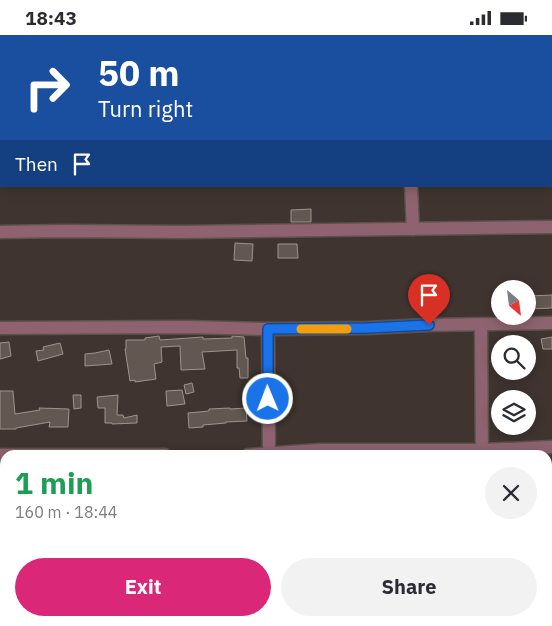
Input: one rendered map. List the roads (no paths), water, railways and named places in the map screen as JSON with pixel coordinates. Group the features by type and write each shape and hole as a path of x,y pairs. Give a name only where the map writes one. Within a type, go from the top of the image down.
{"street":[{"path":"411,187 413,229"},
{"path":"0,232 552,227"},
{"path":"0,328 187,327 268,329 552,323"},
{"path":"481,325 482,450"},
{"path":"268,329 269,450"},
{"path":"517,450 552,447"}]}
